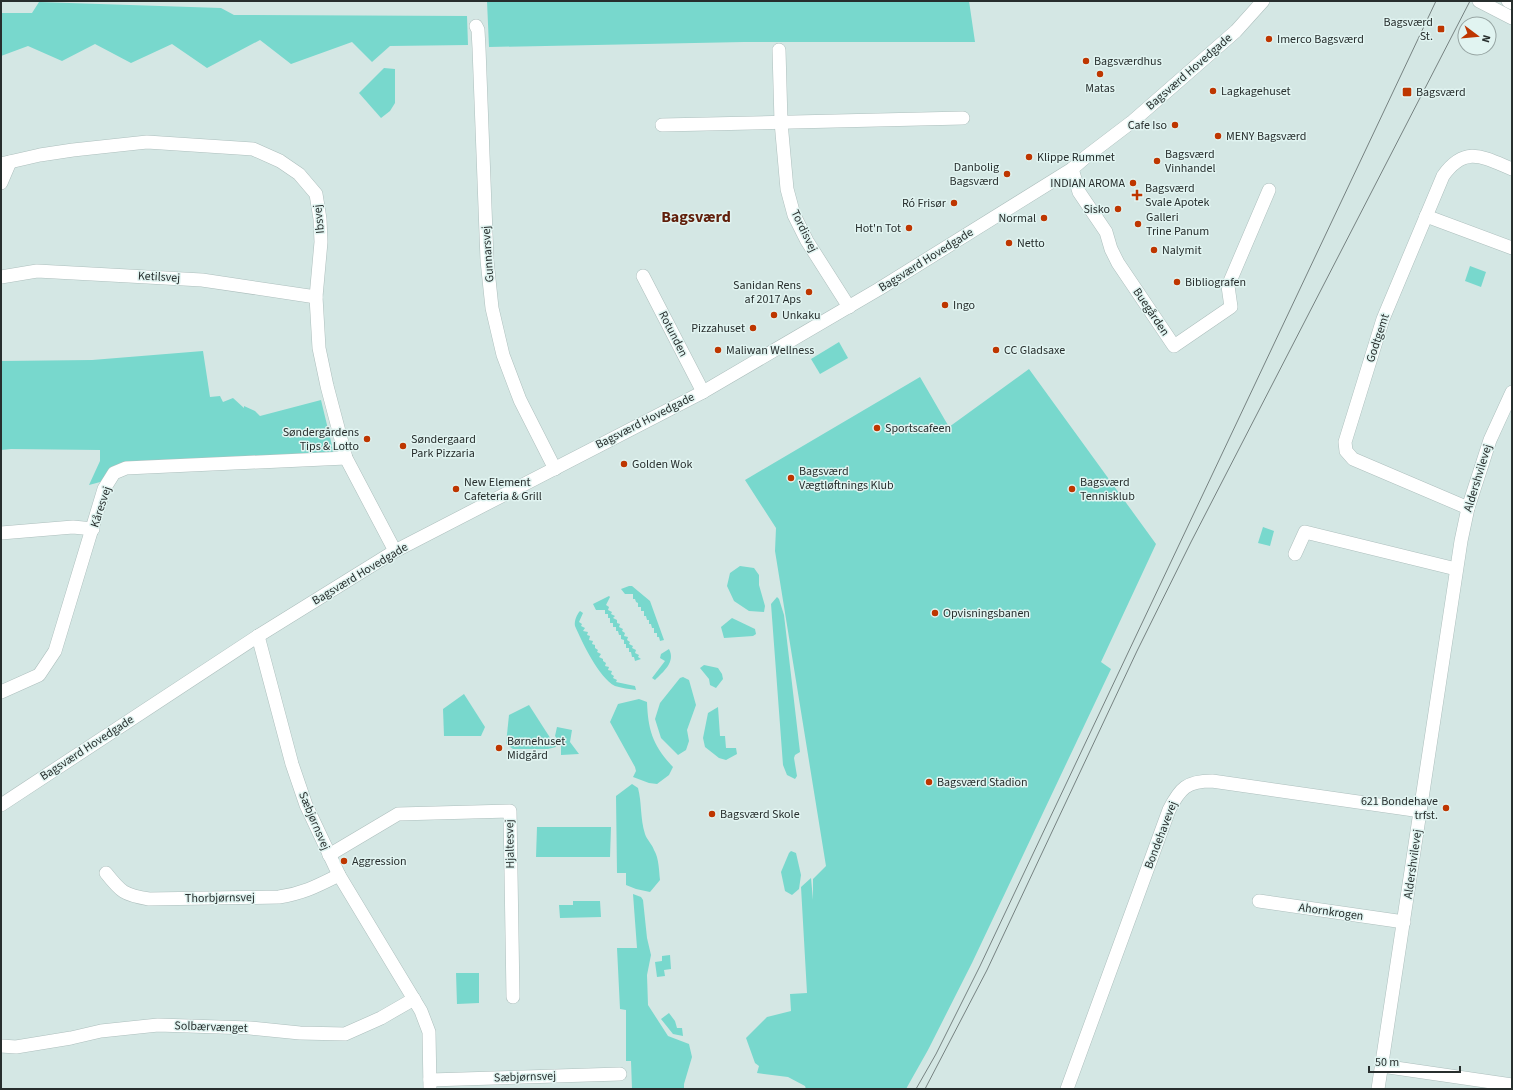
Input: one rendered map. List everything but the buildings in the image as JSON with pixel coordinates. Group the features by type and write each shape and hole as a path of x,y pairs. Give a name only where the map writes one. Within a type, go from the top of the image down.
{"street":[{"name":"Bagsværd Hovedgade","path":"1,805 258,636 395,551 703,392 849,307 1072,169 1133,121 1236,30 1263,1"},
{"path":"1479,1 1512,18"},
{"path":"1508,1 1512,3"},
{"name":"Gunnarsvej","path":"476,26 478,30 479,48 487,260 492,308 503,355 520,400 555,469"},
{"name":"Tordisvej","path":"779,50 781,122 787,189 794,214 807,241 849,307"},
{"path":"662,125 963,118"},
{"name":"Ibsvej","path":"1,183 5,163 53,153 143,142 253,149 280,161 299,174 316,194 320,219 321,233 316,298 319,348 327,386 346,458 395,551"},
{"name":"Godtgemt","path":"1468,508 1353,459 1346,451 1345,442 1383,318 1443,176 1451,165 1463,158 1472,156 1482,157 1512,168"},
{"name":"Buegården","path":"1072,169 1079,192 1106,232 1111,249 1118,263 1174,346 1231,307 1228,286 1269,190"},
{"path":"1426,216 1512,248"},
{"name":"Ketilsvej","path":"1,277 37,271 202,280 316,298"},
{"name":"Rotunden","path":"643,276 703,392"},
{"name":"Aldershvilevej","path":"1378,1089 1456,568 1468,508 1490,440 1512,392"},
{"name":"Kåresvej","path":"1,692 39,675 55,652 93,530 104,489 114,473 126,468 346,458"},
{"path":"1,533 73,527 93,530"},
{"path":"1295,554 1305,532 1456,568"},
{"name":"Sæbjørnsvej","path":"258,636 292,764 306,805 339,875 421,1011 429,1032 430,1085 620,1074"},
{"name":"Bondehavevej","path":"1067,1089 1169,810 1175,798 1183,788 1190,783 1212,781 1420,811"},
{"name":"Hjaltesvej","path":"329,855 398,814 510,812 513,997"},
{"name":"Thorbjørnsvej","path":"106,873 123,892 133,896 149,899 279,897 297,894 339,875"},
{"name":"Ahornkrogen","path":"1259,901 1404,922"},
{"name":"Solbærvænget","path":"1,1046 16,1047 72,1038 101,1031 158,1025 250,1028 300,1033 345,1034 380,1018 414,999"},
{"path":"1382,1066 1512,1085"}],"shaded area":[{"path":"487,1 969,1 975,42 744,42 489,47"},
{"path":"39,2 221,8 234,15 467,16 468,45 390,46 372,62 352,42 291,64 260,40 207,68 172,44 131,63 95,44 62,61 28,46 1,56 1,13 32,13"},
{"path":"384,68 395,69 395,103 390,111 381,118 359,93"},
{"path":"1470,266 1486,272 1481,287 1465,281"},
{"path":"839,342 848,358 820,374 811,359"},
{"path":"203,351 210,397 220,396 223,402 233,398 244,408 244,406 255,411 260,416 321,400 334,454 114,467 104,481 89,485 100,461 100,450 1,450 1,361 92,360"},
{"name":"Bagsværd Stadion","path":"1029,369 1156,544 1101,662 1111,669 972,963 928,1050 906,1089 806,1089 805,1086 788,1077 757,1073 759,1066 755,1063 746,1038 767,1017 791,1011 790,994 807,993 801,887 811,878 813,900 813,879 826,866 775,551 776,528 745,480 920,377 949,427"},
{"path":"1263,527 1274,531 1270,546 1258,543"},
{"path":"740,566 754,568 759,575 759,585 765,606 764,612 749,611 734,601 727,586 730,573"},
{"path":"632,586 650,601 664,640 660,641 659,637 657,637 657,633 654,633 654,628 652,628 651,624 649,624 649,620 647,620 646,616 644,616 644,611 641,611 641,607 638,607 638,603 635,599 633,599 633,594 625,594 621,589"},
{"path":"609,596 610,597 606,605 609,607 608,610 615,616 613,618 620,624 619,627 623,629 622,631 625,633 624,636 628,637 627,640 630,642 629,644 633,646 632,648 636,650 635,653 639,655 638,657 641,659 635,661 634,657 632,657 631,652 629,652 629,648 626,648 624,640 621,639 621,635 619,635 618,631 616,631 616,627 613,627 613,623 610,623 610,618 608,618 608,614 605,614 605,610 596,610 593,604"},
{"path":"777,597 784,615 800,752 795,755 794,758 797,776 795,779 787,775 783,765 771,604"},
{"path":"580,611 583,613 579,622 582,624 581,626 585,628 583,631 588,632 587,635 590,636 589,640 593,641 592,644 595,645 595,648 598,650 597,652 601,654 599,657 606,663 605,666 609,667 608,670 612,671 611,674 614,676 613,678 617,680 616,682 635,686 636,690 615,686 603,676 597,668 575,626 576,618"},
{"path":"732,618 755,629 756,634 753,636 724,638 721,627"},
{"path":"669,649 671,654 670,662 665,670 655,680 652,678 665,661 660,658 661,654"},
{"path":"704,665 718,668 722,674 723,679 716,688 710,685 709,679 700,668"},
{"path":"683,677 689,680 696,705 687,730 689,741 686,750 678,755 661,738 655,719 660,703 680,678"},
{"path":"464,694 485,727 481,736 444,736 443,709"},
{"path":"639,699 647,702 650,729 656,745 673,767 669,775 657,784 649,783 633,777 636,771 635,767 610,722 618,704"},
{"path":"529,705 556,747 548,749 513,749 506,744 509,715"},
{"path":"718,707 720,736 725,736 726,748 736,748 737,754 726,760 719,758 705,747 703,738 708,713"},
{"path":"557,727 572,730 570,742 579,754 561,755 561,744 555,736"},
{"path":"632,784 638,788 645,834 657,857 660,880 650,892 626,885 626,873 617,873 616,796"},
{"path":"537,827 611,827 610,857 536,857"},
{"path":"791,851 796,853 801,875 799,889 792,895 785,891 781,872"},
{"path":"633,894 641,897 643,900 647,938 651,955 647,975 648,1005 668,1036 689,1044 692,1057 684,1084 684,1089 632,1089 631,1061 626,1061 626,1010 620,1009 617,948 637,948"},
{"path":"573,901 600,901 601,917 560,918 559,905 573,905"},
{"path":"670,955 671,969 664,970 665,976 657,977 655,962 662,961 662,956"},
{"path":"456,973 479,973 479,1003 457,1004"},
{"path":"669,1013 675,1021 677,1028 682,1028 683,1036 673,1034 661,1019"}],"tram line":[{"path":"916,1089 936,1054 980,966 1436,1"},
{"path":"925,1089 987,970 1137,651 1191,542 1470,1"}],"place":[{"name":"Bagsværd St.","path":"1441,29"},
{"name":"Imerco Bagsværd","path":"1269,39"},
{"name":"Bagsværdhus","path":"1086,61"},
{"name":"Matas","path":"1100,74"},
{"name":"Lagkagehuset","path":"1213,91"},
{"name":"Bagsværd","path":"1407,92"},
{"name":"Cafe Iso","path":"1175,125"},
{"name":"MENY Bagsværd","path":"1218,136"},
{"name":"Klippe Rummet","path":"1029,157"},
{"name":"Bagsværd Vinhandel","path":"1157,161"},
{"name":"Danbolig Bagsværd","path":"1007,174"},
{"name":"INDIAN AROMA","path":"1133,183"},
{"name":"Bagsværd Svale Apotek","path":"1137,195"},
{"name":"Ró Frisør","path":"954,203"},
{"name":"Sisko","path":"1118,209"},
{"name":"Normal","path":"1044,218"},
{"name":"Galleri Trine Panum","path":"1138,224"},
{"name":"Hot'n Tot","path":"909,228"},
{"name":"Netto","path":"1009,243"},
{"name":"Nalymit","path":"1154,250"},
{"name":"Bibliografen","path":"1177,282"},
{"name":"Sanidan Rens af 2017 Aps","path":"809,292"},
{"name":"Ingo","path":"945,305"},
{"name":"Unkaku","path":"774,315"},
{"name":"Pizzahuset","path":"753,328"},
{"name":"Maliwan Wellness","path":"718,350"},
{"name":"CC Gladsaxe","path":"996,350"},
{"name":"Sportscafeen","path":"877,428"},
{"name":"Søndergårdens Tips & Lotto","path":"367,439"},
{"name":"Søndergaard Park Pizzaria","path":"403,446"},
{"name":"Golden Wok","path":"624,464"},
{"name":"Bagsværd Vægtløftnings Klub","path":"791,478"},
{"name":"New Element Cafeteria & Grill","path":"456,489"},
{"name":"Bagsværd Tennisklub","path":"1072,489"},
{"name":"Opvisningsbanen","path":"935,613"},
{"name":"Børnehuset Midgård","path":"499,748"},
{"name":"Bagsværd Stadion","path":"929,782"},
{"name":"621 Bondehave trfst.","path":"1446,808"},
{"name":"Bagsværd Skole","path":"712,814"},
{"name":"Aggression","path":"344,861"}],"district":[{"name":"Bagsværd","path":"696,217"}]}
